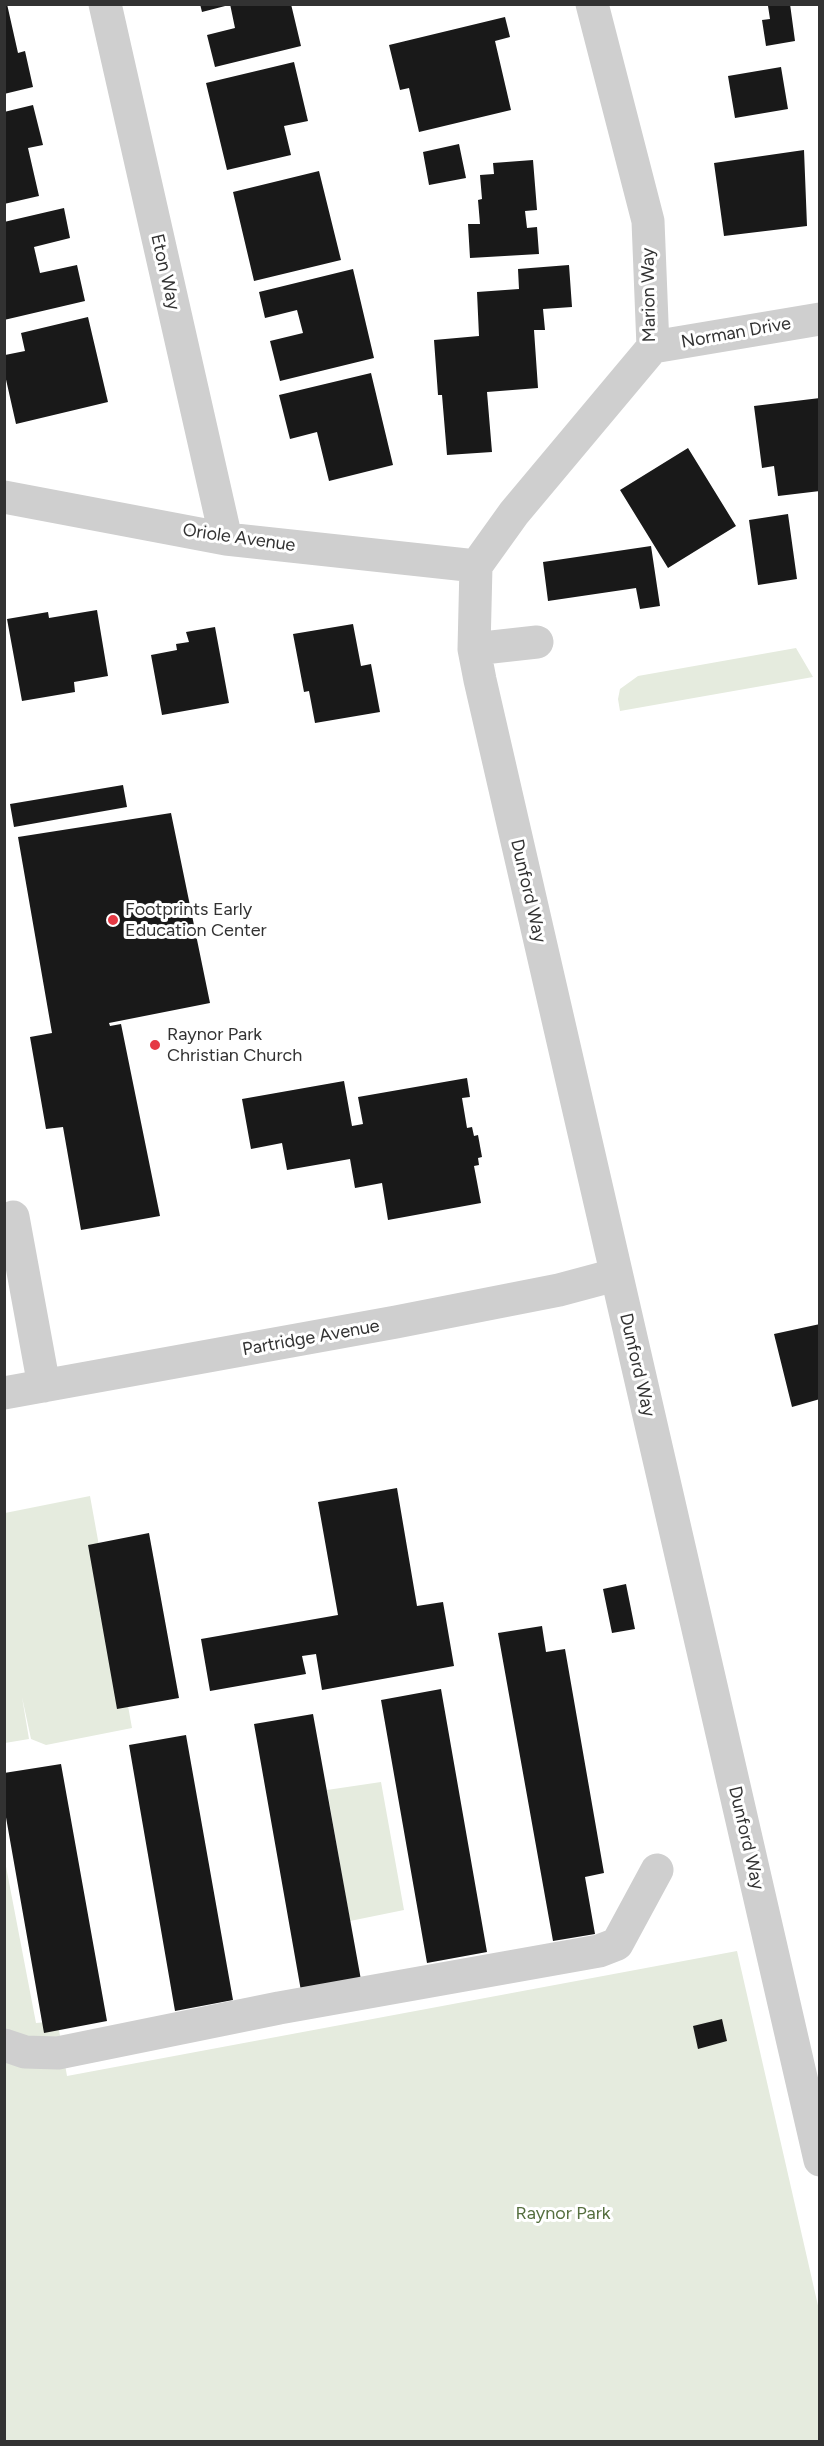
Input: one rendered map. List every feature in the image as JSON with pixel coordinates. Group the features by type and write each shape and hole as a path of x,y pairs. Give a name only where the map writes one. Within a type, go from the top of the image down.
{"street":[{"name":"Eton Way","path":"105,4 226,539"},
{"name":"Marion Way","path":"476,566 514,513 653,347 648,221 592,4"},
{"name":"Norman Drive","path":"653,347 819,319"},
{"name":"Oriole Avenue","path":"4,497 226,539 476,566"},
{"name":"Dunford Way","path":"476,566 474,649 615,1275 819,2160"},
{"path":"474,649 537,642"},
{"path":"13,1217 44,1386"},
{"name":"Partridge Avenue","path":"4,1393 396,1322 559,1290 615,1275"},
{"path":"4,2045 25,2052 58,2054 279,2008 599,1951 617,1944 657,1870"}],"green space":[{"path":"796,648 813,677 620,711 618,699 620,689 638,676"},
{"path":"90,1496 132,1728 46,1745 31,1739 22,1697 29,1739 5,1743 5,1513"},
{"path":"381,1782 404,1910 350,1921 327,1790"},
{"name":"Raynor Park","path":"4,1856 36,2023 47,2022 59,2030 67,2076 737,1951 819,2310 819,2441 5,2441"}],"building":[{"path":"4,4 7,4 18,53 25,51 33,87 4,94"},
{"path":"200,4 228,4 229,5 202,12"},
{"path":"230,4 291,4 301,46 215,67 207,35 235,28"},
{"path":"790,4 795,41 766,46 762,20 770,19 768,6"},
{"path":"505,17 510,37 495,41 511,110 419,132 409,88 400,90 389,45"},
{"path":"294,62 308,121 284,126 291,155 227,170 206,83"},
{"path":"781,67 788,109 735,118 728,76"},
{"path":"33,105 43,145 28,148 39,196 4,204 4,112"},
{"path":"459,144 466,178 429,185 423,152"},
{"path":"804,150 807,226 724,236 714,163"},
{"path":"533,160 537,210 525,211 527,228 537,227 539,254 470,258 468,224 480,224 478,200 482,199 480,175 494,174 493,163"},
{"path":"319,171 341,260 254,281 233,192"},
{"path":"64,208 70,238 34,247 40,273 77,265 85,301 4,320 4,222"},
{"path":"569,265 572,307 543,309 545,330 534,330 538,388 487,392 492,452 447,455 442,395 438,395 434,340 479,336 477,292 519,289 518,269"},
{"path":"353,269 374,358 280,381 270,341 303,333 297,310 265,318 259,292"},
{"path":"88,317 108,402 16,424 5,375 5,355 25,351 21,333"},
{"path":"371,373 393,465 329,481 317,432 290,439 279,395"},
{"path":"820,398 820,491 778,496 774,466 762,468 754,406"},
{"path":"688,448 736,526 668,568 620,490"},
{"path":"788,514 797,579 758,585 749,520"},
{"path":"651,546 660,606 640,609 636,588 548,601 543,562"},
{"path":"97,610 108,676 74,682 75,692 22,701 7,619 48,612 49,618"},
{"path":"353,624 361,666 371,664 380,712 315,723 309,691 304,692 293,634"},
{"path":"215,627 229,703 162,715 151,655 177,650 176,644 189,642 186,632"},
{"path":"123,785 127,807 14,827 10,804"},
{"name":"Footprints Early Education Center","path":"171,813 210,1003 109,1023 110,1026 121,1024 160,1216 81,1230 63,1127 46,1129 30,1037 52,1033 18,837"},
{"path":"467,1078 470,1097 462,1098 467,1128 472,1127 474,1136 478,1135 482,1157 478,1158 479,1165 474,1166 481,1203 388,1220 382,1183 355,1188 350,1159 287,1170 282,1143 251,1149 242,1099 344,1081 352,1126 363,1124 358,1097"},
{"path":"820,1324 820,1399 792,1407 774,1334"},
{"path":"397,1488 417,1606 443,1602 454,1666 322,1690 316,1654 302,1656 306,1674 210,1691 201,1639 338,1615 318,1502"},
{"path":"149,1533 179,1698 117,1709 88,1545"},
{"path":"626,1584 635,1629 612,1633 603,1589"},
{"path":"542,1626 546,1652 565,1649 604,1873 585,1877 595,1934 553,1941 498,1633"},
{"path":"441,1689 487,1952 427,1963 381,1700"},
{"path":"313,1714 361,1980 301,1991 254,1724"},
{"path":"186,1735 233,2000 175,2011 129,1745"},
{"path":"61,1764 107,2021 44,2033 4,1806 4,1773"},
{"path":"722,2019 727,2041 698,2049 693,2026"}],"place":[{"name":"Footprints Early Education Center","path":"113,920"},
{"name":"Raynor Park Christian Church","path":"155,1045"}]}
